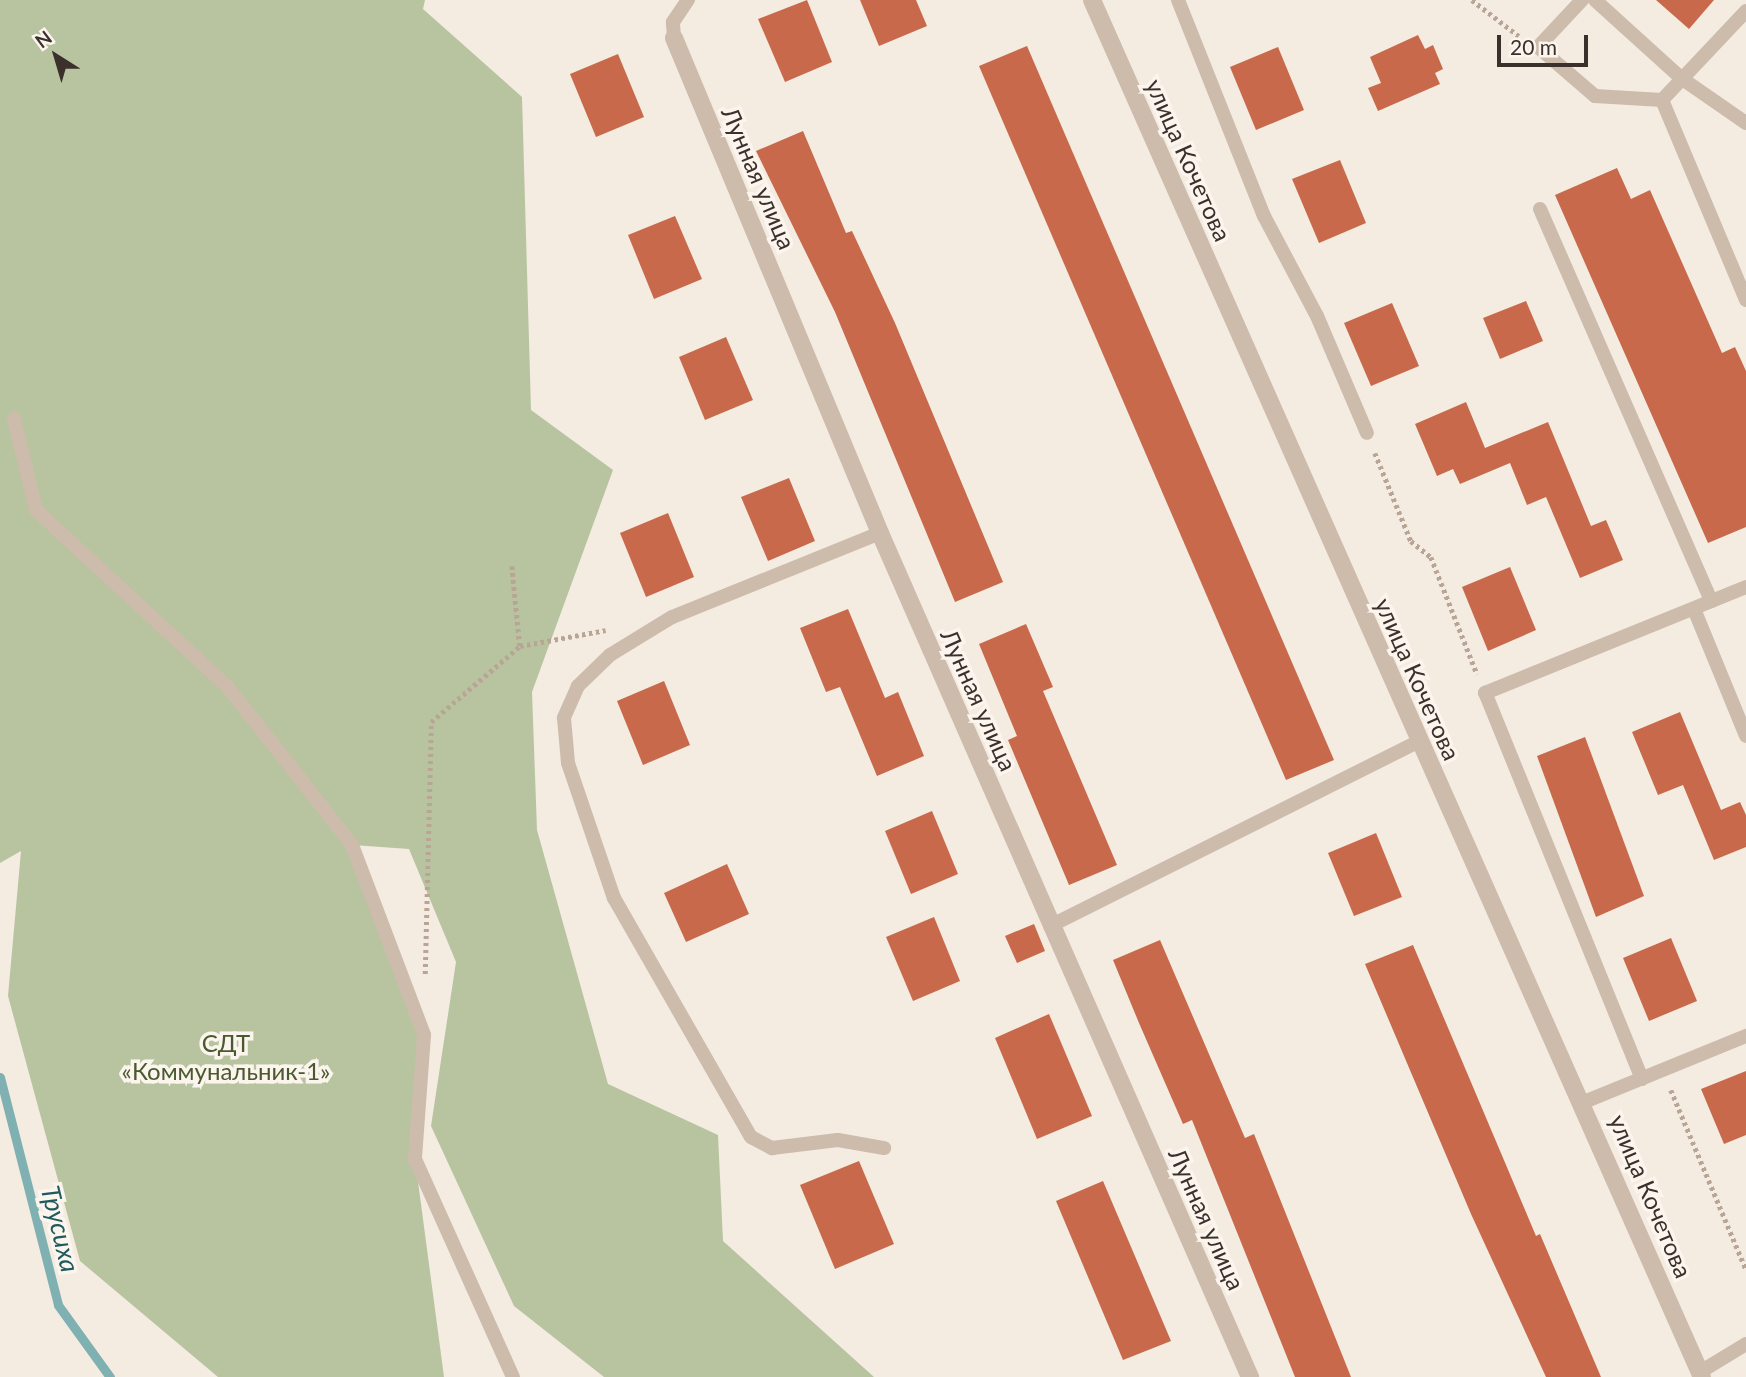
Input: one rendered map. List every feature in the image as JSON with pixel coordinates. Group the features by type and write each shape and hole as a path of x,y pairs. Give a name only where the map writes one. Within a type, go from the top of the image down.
{"street":[{"name":"улица Кочетова","path":"1092,0 1418,742 1584,1102 1701,1375"},
{"name":"Лунная улица","path":"674,38 880,533 1250,1377"}],"lane":[{"path":"674,38 673,22 688,0"},
{"path":"1178,0 1264,216 1317,316 1367,433"},
{"path":"1582,0 1538,47 1595,96 1662,100"},
{"path":"1595,0 1681,78 1746,123"},
{"path":"1662,100 1746,11"},
{"path":"1662,100 1746,300"},
{"path":"1540,209 1712,601"},
{"path":"14,419 36,510 227,686 352,845 424,1035 415,1159 513,1377"},
{"path":"880,533 672,617 610,654 578,686 564,718 568,763 614,898 751,1137 772,1148 838,1140 884,1148"},
{"path":"1642,1079 1485,693 1746,587"},
{"path":"1694,609 1746,736"},
{"path":"1050,926 1418,742"},
{"path":"1584,1102 1746,1036"},
{"path":"1701,1375 1746,1344"}],"path":[{"path":"1472,0 1503,28 1538,47"},
{"path":"1367,433 1411,541 1431,557 1485,693"},
{"path":"512,566 520,646"},
{"path":"425,980 431,722 520,646 621,627"},
{"path":"1662,1070 1746,1269"}],"green space":[{"name":"СДТ «Коммунальник-1»","path":"0,0 425,0 423,9 522,97 531,410 613,470 532,692 537,830 608,1084 718,1135 723,1241 874,1377 604,1377 514,1306 431,1126 456,962 409,849 353,845 424,1035 415,1159 444,1377 218,1377 80,1261 8,996 21,851 0,863"}],"building":[{"path":"807,0 832,62 785,82 758,19"},
{"path":"860,0 916,0 927,26 879,46"},
{"path":"1656,0 1714,0 1689,29"},
{"path":"1418,35 1425,49 1433,45 1443,69 1435,73 1440,84 1378,111 1368,88 1381,83 1370,57"},
{"path":"1027,46 1334,760 1286,780 979,66"},
{"path":"1278,47 1304,110 1256,130 1230,67"},
{"path":"618,54 644,117 596,137 570,74"},
{"path":"803,131 846,233 852,231 895,323 1003,582 955,602 835,312 756,151"},
{"path":"1340,160 1366,223 1319,243 1292,179"},
{"path":"1617,168 1631,199 1650,190 1722,353 1735,347 1746,371 1746,527 1708,543 1555,195"},
{"path":"675,216 702,279 654,299 628,235"},
{"path":"1526,301 1543,341 1500,359 1483,318"},
{"path":"1392,303 1419,366 1371,386 1344,323"},
{"path":"726,337 753,400 705,420 679,357"},
{"path":"1466,402 1485,448 1548,422 1591,526 1606,520 1623,560 1580,578 1546,497 1527,505 1510,463 1460,484 1453,469 1437,476 1415,424"},
{"path":"789,478 815,541 768,561 741,497"},
{"path":"668,513 694,577 646,597 620,533"},
{"path":"1510,567 1536,630 1488,651 1462,587"},
{"path":"848,609 885,698 898,692 924,756 877,776 840,687 826,692 800,628"},
{"path":"1026,624 1053,687 1043,691 1117,865 1069,885 1008,740 1017,736 979,644"},
{"path":"664,681 690,745 643,765 617,701"},
{"path":"1680,712 1721,810 1740,802 1746,815 1746,847 1714,860 1683,785 1658,795 1632,732"},
{"path":"1585,737 1644,896 1596,917 1537,756"},
{"path":"932,811 958,874 911,894 885,831"},
{"path":"1376,833 1402,897 1354,916 1328,853"},
{"path":"727,864 749,914 686,942 664,893"},
{"path":"934,917 960,981 913,1001 886,937"},
{"path":"1034,924 1045,951 1017,963 1005,936"},
{"path":"1671,938 1697,1001 1649,1021 1623,958"},
{"path":"1160,940 1245,1138 1254,1134 1351,1377 1295,1377 1192,1120 1183,1124 1113,960"},
{"path":"1413,945 1536,1236 1540,1234 1601,1377 1546,1377 1471,1214 1365,964"},
{"path":"1049,1014 1092,1116 1037,1139 995,1038"},
{"path":"1746,1071 1746,1135 1724,1144 1701,1089"},
{"path":"859,1161 894,1244 835,1269 800,1185"},
{"path":"1103,1181 1171,1341 1123,1360 1056,1201"}],"waterway":[{"name":"Трусиха","path":"0,1077 58,1305 110,1377"}]}
